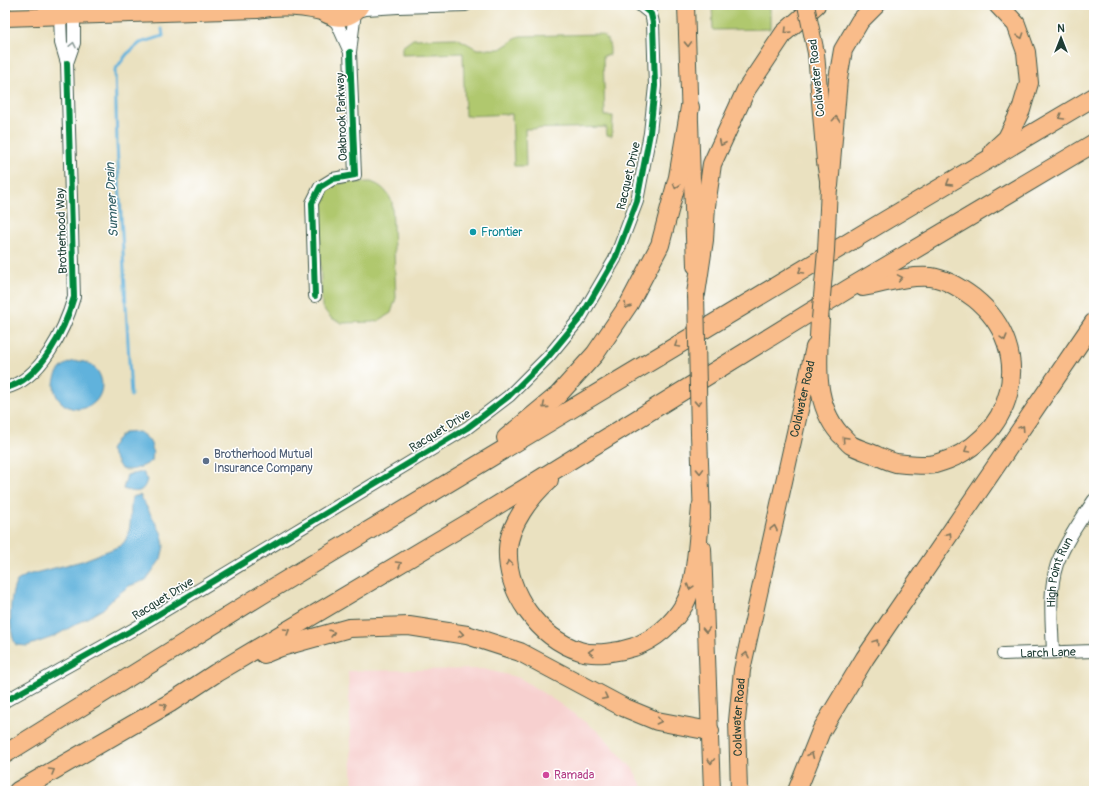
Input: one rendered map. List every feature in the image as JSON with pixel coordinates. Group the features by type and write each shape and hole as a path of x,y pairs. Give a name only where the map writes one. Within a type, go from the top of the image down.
{"highway":[{"path":"696,294 704,240 706,206 712,164 746,90 784,33 816,5"},
{"path":"829,186 838,79 843,50 860,21 876,5"},
{"path":"972,170 1007,138 1021,110 1029,83 1026,52 1016,24 998,5"},
{"path":"5,754 263,594 886,220 1094,97"},
{"path":"462,475 558,395 595,354 629,304 660,245 678,177 690,107"},
{"path":"18,791 170,703 216,673 578,456 848,289 1094,143"},
{"path":"820,319 814,367 819,393 825,410 836,429 850,444 896,463 934,464 966,452 988,434 1004,410 1011,384 1010,357 1001,327 980,304 960,287 933,277 902,277 848,289"},
{"path":"796,791 821,731 865,658 1094,322"},
{"path":"578,456 545,484 518,514 508,548 511,578 528,614 554,638 581,652 618,653 645,643 668,628 685,604 695,572 701,507"},
{"path":"216,673 281,647 349,628 409,626 468,635 520,652 616,703 657,721 710,731"}],"main road":[{"path":"686,5 696,294 701,507 712,791"},
{"name":"Coldwater Road","path":"806,5 816,53 825,162 829,186 826,251 820,319"},
{"path":"5,18 67,16 173,9 258,10 277,6 322,11 342,18 358,9"},
{"name":"Coldwater Road","path":"739,791 737,721 742,670 814,367"}],"street":[{"path":"358,9 396,6 466,5"},
{"name":"Racquet Drive","path":"5,701 134,629 468,428 509,396 548,357 581,316 615,258 637,201 650,133 655,86 653,23 651,14 642,6"},
{"name":"Oakbrook Parkway","path":"315,296 312,203 320,188 333,179 356,175 350,52 358,9"},
{"name":"Oakbrook Parkway","path":"322,11 337,23 350,52"},
{"name":"Brotherhood Way","path":"5,388 23,382 44,359 69,314 74,297 67,63 74,42 67,16"},
{"name":"High Point Run","path":"1053,652 1052,595 1057,565 1073,531 1094,500"},
{"name":"Larch Lane","path":"1003,654 1094,651"}],"shaded area":[{"path":"484,669 520,678 560,704 600,733 633,769 645,791 353,791 348,671"}],"green space":[{"path":"712,5 770,5 770,29 713,30"},
{"path":"600,34 608,40 610,48 610,55 603,56 605,116 613,116 612,136 607,135 606,127 525,129 526,166 514,166 512,114 465,116 463,53 402,55 402,47 413,39 457,38 477,49 500,49 520,36"},
{"path":"347,182 371,182 384,189 392,202 396,298 391,313 378,321 342,323 331,318 322,307 318,203 322,195 333,186"}],"water":[{"path":"78,361 87,363 95,368 100,376 102,385 100,394 95,402 87,407 78,409 69,407 61,402 56,394 54,385 56,376 61,368 69,363"},
{"path":"139,432 147,438 151,444 153,452 152,461 141,467 125,470 121,469 110,450 116,440 124,433"},
{"path":"143,472 147,480 141,490 135,492 123,489 127,475"},
{"path":"140,495 162,534 164,546 161,559 146,580 129,586 117,595 103,609 53,637 27,646 16,645 13,639 10,613 12,595 17,581 27,575 82,561 120,546 124,542 129,530 132,497"}],"waterway":[{"name":"Sumner Drain","path":"131,396 117,144 115,70 127,54 140,43 163,36 162,29"}],"cycle path":[{"path":"5,701 134,629 467,428 509,396 548,357 581,317 615,259 637,201 650,133 655,86 653,23 651,14 640,5"},
{"path":"315,296 312,203 320,187 333,179 355,175 350,52"},
{"path":"5,388 18,383 30,375 50,352 58,338 74,297 67,63"}],"place":[{"name":"Frontier","path":"473,232"},
{"name":"Brotherhood Mutual Insurance Company","path":"206,461"},
{"name":"Ramada","path":"546,775"}]}
